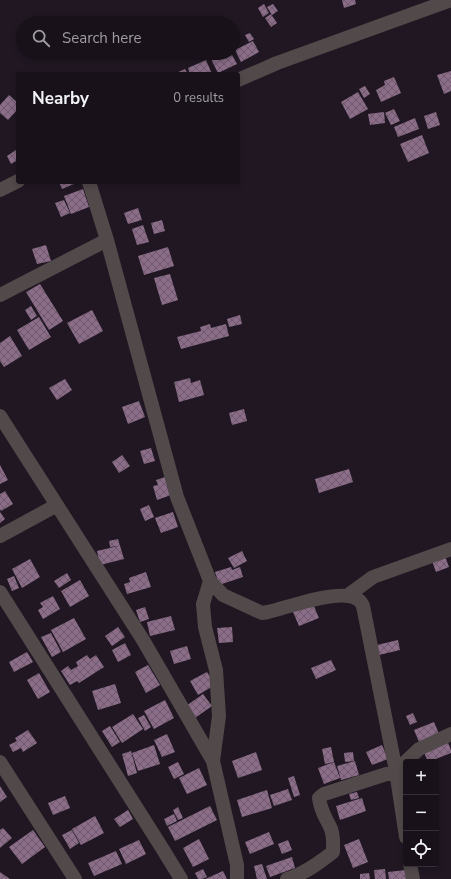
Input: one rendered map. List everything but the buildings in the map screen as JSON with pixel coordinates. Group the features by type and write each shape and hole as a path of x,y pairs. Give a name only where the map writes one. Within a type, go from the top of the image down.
{"street":[{"path":"240,79 277,63 451,0"},
{"path":"0,190 16,182"},
{"path":"90,184 107,240 177,497 210,581 223,594 262,613 328,596 347,596 358,599 363,606 396,771 405,831"},
{"path":"0,295 107,240"},
{"path":"0,416 143,640 213,761 237,865 237,879"},
{"path":"0,536 57,505"},
{"path":"347,596 373,577 451,549"},
{"path":"210,581 203,604 205,627 216,670 219,716 213,761"},
{"path":"0,592 162,848 180,879"},
{"path":"287,879 320,862 333,852 334,841 331,829 320,808 319,798 324,794 396,771 419,749 451,734"},
{"path":"0,762 75,879"},
{"path":"411,867 413,879"}]}
